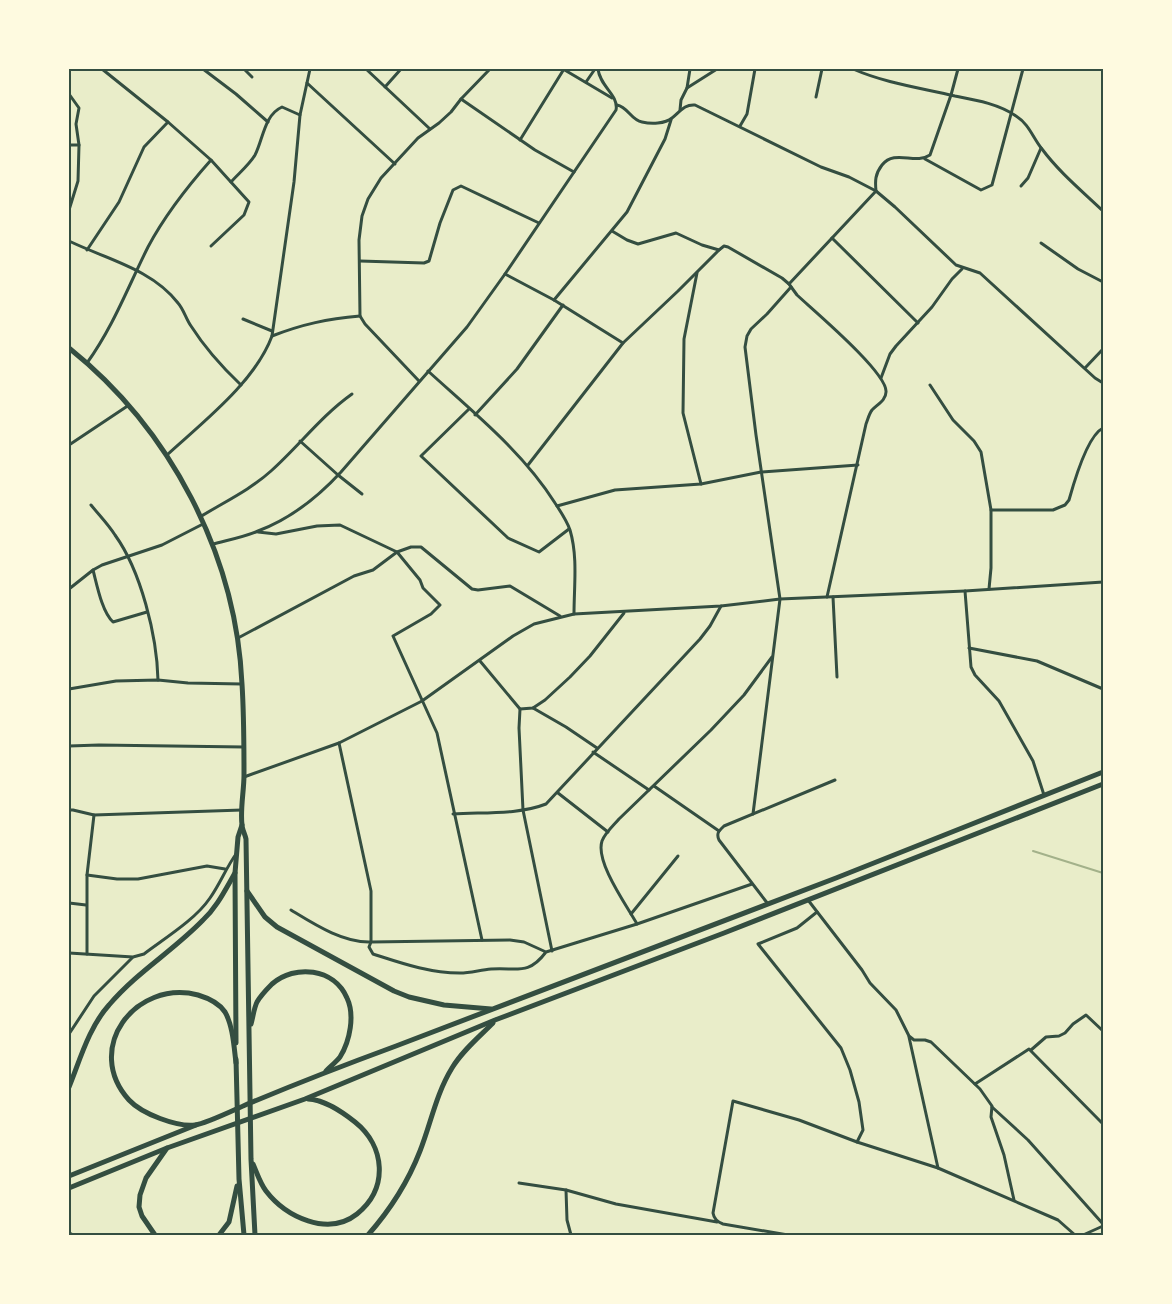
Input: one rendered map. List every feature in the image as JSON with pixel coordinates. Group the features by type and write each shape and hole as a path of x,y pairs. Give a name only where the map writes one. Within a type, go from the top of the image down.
{"main road":[{"path":"69,348 87,363 129,405 167,456 213,544 228,592 238,638 244,747 242,824 246,839 251,1159 255,1235"},
{"path":"69,1176 324,1072 768,904 1103,772"},
{"path":"69,1188 167,1148 305,1099 495,1020 1103,784"},
{"path":"242,824 238,837 236,873 236,1092 239,1179 244,1235"},
{"path":"69,1087 93,1029 108,1006 140,972 203,920 220,900 236,873"},
{"path":"247,890 265,917 277,927 394,991 425,1002 494,1009"},
{"path":"250,1029 258,1001 278,979 289,973 302,971 328,976 347,997 351,1022 346,1047 339,1058 324,1072"},
{"path":"196,1125 176,1122 149,1114 128,1099 118,1082 111,1062 114,1038 120,1025 128,1014 139,1006 165,994 203,996 215,1002 223,1009 229,1020 236,1063"},
{"path":"368,1235 384,1216 410,1173 420,1151 438,1097 453,1066 495,1020"},
{"path":"251,1159 260,1180 275,1201 295,1216 319,1224 345,1220 356,1215 371,1198 379,1176 380,1163 370,1137 361,1126 327,1103 317,1099 305,1099"},
{"path":"155,1235 142,1216 140,1195 146,1178 167,1148"},
{"path":"219,1235 229,1222 239,1179"}],"street":[{"path":"102,69 168,122 211,160 249,202 244,215 211,246"},
{"path":"203,69 268,122"},
{"path":"244,69 252,77"},
{"path":"167,456 242,385 266,351 272,336 294,182 300,115 310,69"},
{"path":"366,69 430,129"},
{"path":"385,86 401,69"},
{"path":"419,381 365,324 360,316 359,240 362,216 368,199 394,164 418,138 451,112 490,69"},
{"path":"520,140 563,69 615,99"},
{"path":"586,82 596,69"},
{"path":"213,544 257,532 274,524 319,494 338,475 467,327 616,110 615,99 600,81 596,69"},
{"path":"680,111 681,100 687,88 690,69"},
{"path":"687,88 717,69"},
{"path":"740,126 747,114 755,69"},
{"path":"816,97 822,69"},
{"path":"853,69 879,79 980,101 1012,113 1025,124 1041,148 1060,171 1103,211"},
{"path":"925,158 930,155 933,149 958,69"},
{"path":"753,814 780,600 761,472 746,347 747,336 790,285 876,191 875,180 877,173 887,160 893,157 925,158 981,190 992,185 1023,69"},
{"path":"307,83 394,164"},
{"path":"69,94 79,108 76,124 78,181 69,210"},
{"path":"461,99 520,140 574,172"},
{"path":"554,300 627,212 665,139 671,120 690,104 695,104 821,167 876,191 951,261 962,269 980,273 1103,383"},
{"path":"617,105 626,108 640,122 653,123 671,120"},
{"path":"231,182 256,154 268,122 275,111 282,107 300,115"},
{"path":"87,250 119,202 144,147 168,122"},
{"path":"69,145 78,145"},
{"path":"1021,186 1028,178 1041,148"},
{"path":"87,363 109,330 148,247 164,220 211,160"},
{"path":"360,261 424,263 429,261 440,223 453,190 457,186 461,186 539,223"},
{"path":"612,231 638,244 676,233 718,250"},
{"path":"832,238 918,323"},
{"path":"69,241 138,271 157,282 179,303 190,325 211,353 242,385"},
{"path":"1041,243 1078,269 1103,282"},
{"path":"528,465 623,343 718,250 724,246 728,247 790,285 797,295 860,354 886,384 883,400 869,414 828,597"},
{"path":"881,378 890,354 932,307 952,279 962,269"},
{"path":"697,272 684,339 683,413 701,484"},
{"path":"505,274 554,300 623,343"},
{"path":"475,415 517,369 562,305"},
{"path":"272,336 302,325 328,319 360,316"},
{"path":"243,319 272,331"},
{"path":"1085,368 1103,349"},
{"path":"428,371 528,465 557,506 570,529 575,552 574,614"},
{"path":"930,385 953,420 974,441 981,452 991,510 989,590"},
{"path":"200,517 253,485 271,471 335,406 352,394"},
{"path":"70,443 129,405"},
{"path":"469,409 421,456 508,538 518,544 539,552 570,529"},
{"path":"991,510 1053,510 1065,504 1095,435 1103,428"},
{"path":"300,441 362,494"},
{"path":"557,506 615,490 701,484 761,472 858,465"},
{"path":"90,506 116,535 128,556 142,592 155,644 158,680"},
{"path":"69,589 93,570 162,545 203,524"},
{"path":"257,532 276,534 317,526 340,525 397,552 420,580 422,588 440,605 431,614 393,636 437,733 453,814 482,940"},
{"path":"238,638 354,576 373,570 397,552 411,547 420,547 472,589 510,586 560,616"},
{"path":"93,570 105,611 113,622 147,612"},
{"path":"244,776 339,743 422,701 514,636 534,624 560,616 720,606 780,600 989,590 1103,582"},
{"path":"965,591 971,667 975,675 1004,709 1033,761 1044,795"},
{"path":"832,597 838,677"},
{"path":"453,814 522,810 546,804 700,638 710,626 720,606"},
{"path":"520,709 533,708 545,700 570,677 590,656 624,612"},
{"path":"969,648 1037,661 1103,689"},
{"path":"637,924 604,862 601,850 602,841 608,832 744,695 773,656"},
{"path":"480,661 520,709 518,728 522,810 552,950"},
{"path":"69,689 116,681 158,680 188,683 242,684"},
{"path":"533,708 598,748"},
{"path":"339,743 371,891 371,942 369,947 373,954 430,971 461,973 492,969 527,969 540,961 546,952 637,924 752,884"},
{"path":"69,746 244,747"},
{"path":"593,752 649,790"},
{"path":"768,904 718,840 719,830 724,826 834,780"},
{"path":"654,786 719,830"},
{"path":"558,793 608,832"},
{"path":"69,810 94,816 242,810"},
{"path":"87,954 87,875 94,816"},
{"path":"69,953 133,957 144,954 200,911 210,898 225,869 237,852"},
{"path":"631,914 678,856"},
{"path":"87,875 116,879 138,879 207,866 225,869"},
{"path":"808,900 870,983 896,1010 909,1036 938,1168"},
{"path":"69,903 86,905"},
{"path":"292,910 344,937 361,942 517,941 546,952"},
{"path":"817,912 797,928 758,944 841,1048 850,1070 859,1102 863,1130 857,1142"},
{"path":"69,1034 71,1026 94,996 133,957"},
{"path":"975,1084 1023,1052 1031,1050 1046,1036 1059,1036 1065,1033 1073,1024 1086,1015 1103,1031"},
{"path":"909,1036 914,1040 931,1042 975,1084 992,1106 1028,1140 1103,1225 1083,1235"},
{"path":"1031,1050 1103,1122"},
{"path":"718,1222 713,1213 733,1101 799,1120 857,1142 938,1168 1058,1220 1075,1235"},
{"path":"992,1106 991,1117 1004,1155 1014,1200"},
{"path":"519,1183 566,1190 616,1204 788,1235"},
{"path":"566,1190 571,1235"}],"waterway":[{"path":"1033,851 1103,873"}]}
